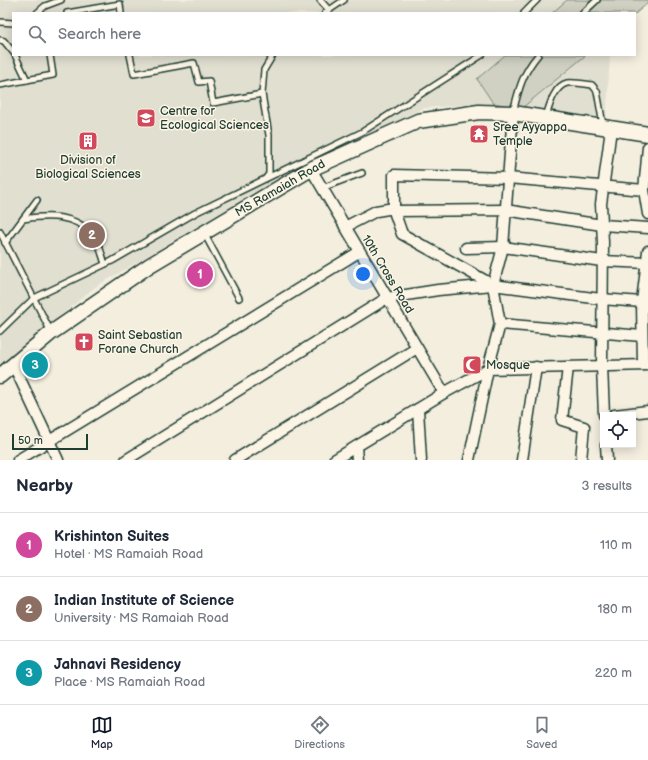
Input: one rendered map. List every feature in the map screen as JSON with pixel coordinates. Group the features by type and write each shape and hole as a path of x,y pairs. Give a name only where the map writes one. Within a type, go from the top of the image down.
{"main road":[{"name":"MS Ramaiah Road","path":"0,376 14,366 51,333 150,265 204,232 311,169 418,121 479,112 513,113 607,129 648,134"}],"street":[{"path":"469,460 488,370 500,324 493,285 503,247 513,113"},
{"path":"604,412 601,332 601,204 607,129"},
{"path":"648,147 644,190 648,214"},
{"name":"10th Cross Road","path":"311,169 444,393"},
{"path":"493,285 402,234 394,209 394,175 508,178 644,190"},
{"path":"345,227 376,211 394,209 505,210 602,225 648,228"},
{"path":"466,248 503,247 602,261 647,262"},
{"path":"334,460 444,393 488,370 536,367 645,365 642,336 645,313 642,302 648,251"},
{"path":"18,460 359,252"},
{"path":"126,460 387,298 438,290 493,285 601,299 642,302"},
{"path":"500,324 642,336"},
{"path":"235,460 417,348"},
{"path":"14,366 58,460"},
{"path":"568,366 562,420 584,428 581,460"},
{"path":"522,460 536,367"},
{"path":"418,409 421,460"},
{"path":"636,412 648,411"},
{"path":"356,447 357,460"},
{"path":"606,448 607,460"}],"lane":[{"path":"39,12 45,6 61,0"},
{"path":"320,0 327,12 344,0"},
{"path":"525,12 536,0"},
{"path":"584,12 597,0"},
{"path":"73,12 120,4 121,12"},
{"path":"0,22 12,23"},
{"path":"0,40 4,41 12,51"},
{"path":"15,56 27,80"},
{"path":"0,85 53,75 50,56"},
{"path":"130,56 134,74 194,63 199,82 209,81 213,103 262,94"},
{"path":"266,179 269,174 269,135 262,94 264,70 272,56"},
{"path":"0,331 34,298 105,264 195,213 362,132 480,56"},
{"path":"513,113 519,86 530,64 537,56"},
{"path":"546,118 550,102 559,88 567,83 592,85 597,90 607,129"},
{"path":"322,188 362,173"},
{"path":"6,243 37,200"},
{"path":"23,219 44,216 66,219 82,225 94,236 105,264"},
{"path":"0,232 51,333"},
{"path":"204,232 238,298"}],"shaded area":[{"path":"0,0 567,0 553,12 12,12 12,56 504,56 477,79 493,103 424,108 273,182 95,287 0,366"},
{"path":"567,0 648,0 648,3 636,13 553,12"},
{"path":"504,56 585,56 522,108 493,103 477,79"},
{"path":"585,56 610,56 606,120 522,108"}],"place":[{"name":"Centre for Ecological Sciences","path":"146,118"},
{"name":"Sree Ayyappa Temple","path":"479,134"},
{"name":"Division of Biological Sciences","path":"88,141"},
{"name":"Indian Institute of Science","path":"92,235"},
{"name":"Krishinton Suites","path":"200,274"},
{"name":"Saint Sebastian Forane Church","path":"84,342"},
{"name":"Jahnavi Residency","path":"35,365"},
{"name":"Mosque","path":"472,365"}]}
